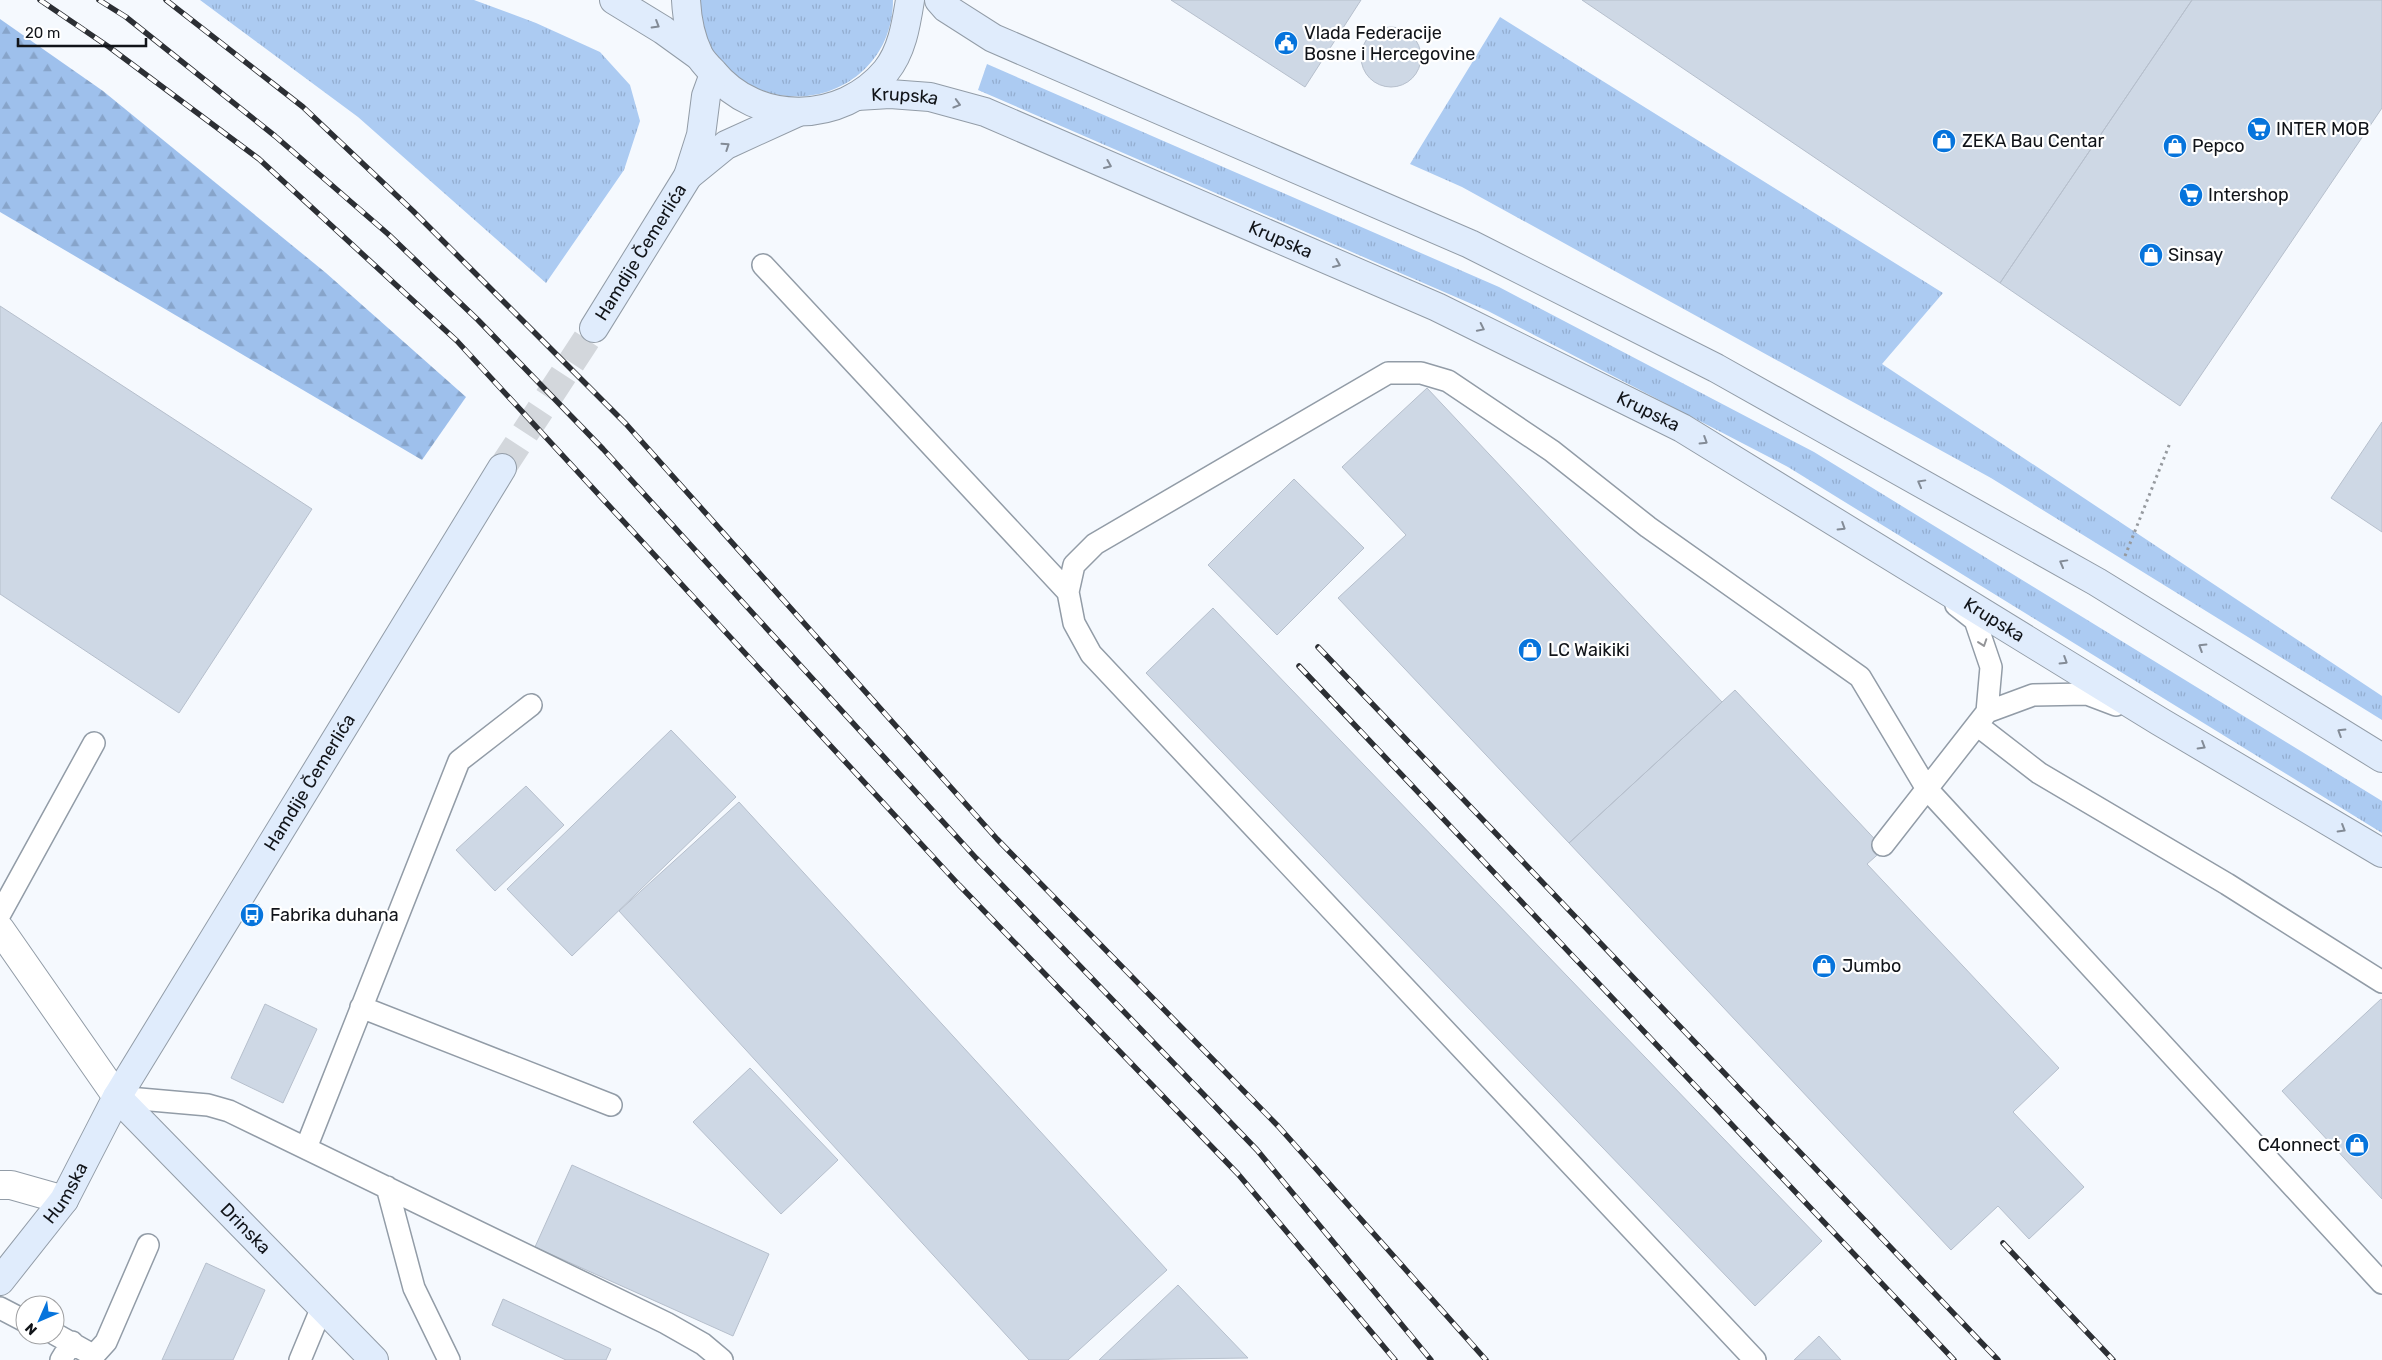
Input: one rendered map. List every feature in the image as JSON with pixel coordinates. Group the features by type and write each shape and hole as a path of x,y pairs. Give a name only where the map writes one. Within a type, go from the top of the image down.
{"street":[{"path":"614,0 663,30 706,65 722,83 751,103 796,113 821,110 857,96 886,70 905,36 910,0"},
{"path":"686,0 687,22 706,65"},
{"path":"939,0 946,8 992,38 1470,244 1716,368 2097,582 2382,758"},
{"name":"Hamdije Čemerlića","path":"594,328 688,176 701,135 706,96 706,65"},
{"name":"Krupska","path":"857,96 890,94 930,97 985,112 1437,307 1682,428 2159,721 2382,853"},
{"name":"Hamdije Čemerlića","path":"688,176 726,145 796,113"},
{"name":"Hamdije Čemerlića","path":"117,1097 502,468"},
{"path":"0,928 117,1097"},
{"name":"Humska","path":"0,1281 64,1200 117,1097"},
{"name":"Drinska","path":"117,1097 374,1360"},
{"path":"0,1185 11,1185 64,1200"}],"lane":[{"path":"763,266 1068,592"},
{"path":"1755,1360 1091,654 1074,623 1068,592 1074,564 1095,544 1388,374 1420,372 1448,381 1552,451 1648,527 1860,677 1928,789 2382,1283"},
{"path":"1884,844 1982,718 1991,667 1975,620 1915,572"},
{"path":"1982,718 2033,696 2087,694 2159,721"},
{"path":"306,1148 459,761 531,705"},
{"path":"1982,718 2039,773 2227,884 2382,982"},
{"path":"0,914 94,743"},
{"path":"361,1007 611,1105"},
{"path":"117,1097 208,1105 229,1111 666,1323 703,1344 722,1360"},
{"path":"387,1187 414,1288 449,1360"},
{"path":"65,1339 89,1353 96,1353 106,1342 148,1245"},
{"path":"300,1360 322,1307"},
{"path":"0,1308 15,1316"},
{"path":"61,1360 63,1345"}],"path":[{"path":"2124,558 2170,442"}],"green space":[{"path":"200,0 474,0 536,23 600,52 630,85 640,121 624,170 546,283 358,117"},
{"path":"697,0 893,0 888,31 876,56 857,76 833,90 807,96 779,95 752,86 727,68 713,51 704,35 700,23"},
{"path":"1500,17 1943,293 1882,364 2382,696 2382,720 1991,478 1462,187 1410,164"},
{"path":"0,19 103,91 326,273 466,397 422,460 0,212"},
{"path":"987,64 1499,287 1814,452 2382,801 2382,833 1788,467 1488,311 978,90"}],"building":[{"name":"Vlada Federacije Bosne i Hercegovine","path":"1171,0 1361,0 1305,87"},
{"name":"ZEKA Bau Centar","path":"1582,0 2192,0 2000,283"},
{"name":"Intershop","path":"2192,0 2382,0 2382,108 2180,406 2000,283"},
{"path":"1385,27 1397,27 1413,35 1419,45 1421,57 1419,69 1413,79 1397,87 1385,87 1369,79 1361,63 1361,51 1369,35"},
{"path":"0,306 312,509 179,713 0,594"},
{"name":"LC Waikiki","path":"1427,388 1722,702 1569,843 1338,598 1406,535 1342,467"},
{"path":"2382,422 2382,532 2331,498"},
{"path":"1294,479 1364,548 1277,635 1208,565"},
{"path":"1213,608 1822,1241 1755,1306 1146,673"},
{"name":"Jumbo","path":"1735,690 1884,849 1867,864 2059,1068 2013,1112 2084,1187 2029,1239 1998,1206 1951,1250 1569,843"},
{"path":"671,730 736,797 572,956 507,889"},
{"path":"526,786 564,825 495,891 456,850"},
{"path":"739,802 1167,1270 1068,1360 1029,1360 619,911"},
{"name":"C4onnect","path":"2382,1000 2382,1199 2282,1091"},
{"path":"265,1004 317,1029 283,1103 231,1078"},
{"path":"750,1068 838,1160 781,1214 693,1122"},
{"path":"572,1165 769,1254 733,1336 535,1247"},
{"path":"206,1263 265,1290 233,1360 162,1360"},
{"path":"1178,1285 1248,1358 1099,1360"},
{"path":"503,1299 611,1349 606,1360 566,1360 492,1325"},
{"path":"1819,1336 1841,1360 1794,1360"}],"tunnel":[{"path":"502,468 594,328"}],"railway":[{"path":"40,0 109,47 259,159 457,341 959,885 1238,1174 1395,1360"},
{"path":"99,0 126,17 275,136 388,234 478,320 603,449 976,858 1257,1150 1431,1360"},
{"path":"166,0 303,107 413,211 626,424 997,839 1278,1126 1486,1360"},
{"path":"1318,647 1998,1360"},
{"path":"1299,666 1954,1360"},
{"path":"2003,1243 2113,1360"}],"place":[{"name":"Vlada Federacije Bosne i Hercegovine","path":"1286,43"},
{"name":"INTER MOB","path":"2259,129"},
{"name":"ZEKA Bau Centar","path":"1944,141"},
{"name":"Pepco","path":"2175,146"},
{"name":"Intershop","path":"2191,195"},
{"name":"Sinsay","path":"2151,255"},
{"name":"LC Waikiki","path":"1530,650"},
{"name":"Fabrika duhana","path":"252,915"},
{"name":"Jumbo","path":"1824,966"},
{"name":"C4onnect","path":"2357,1145"}]}
